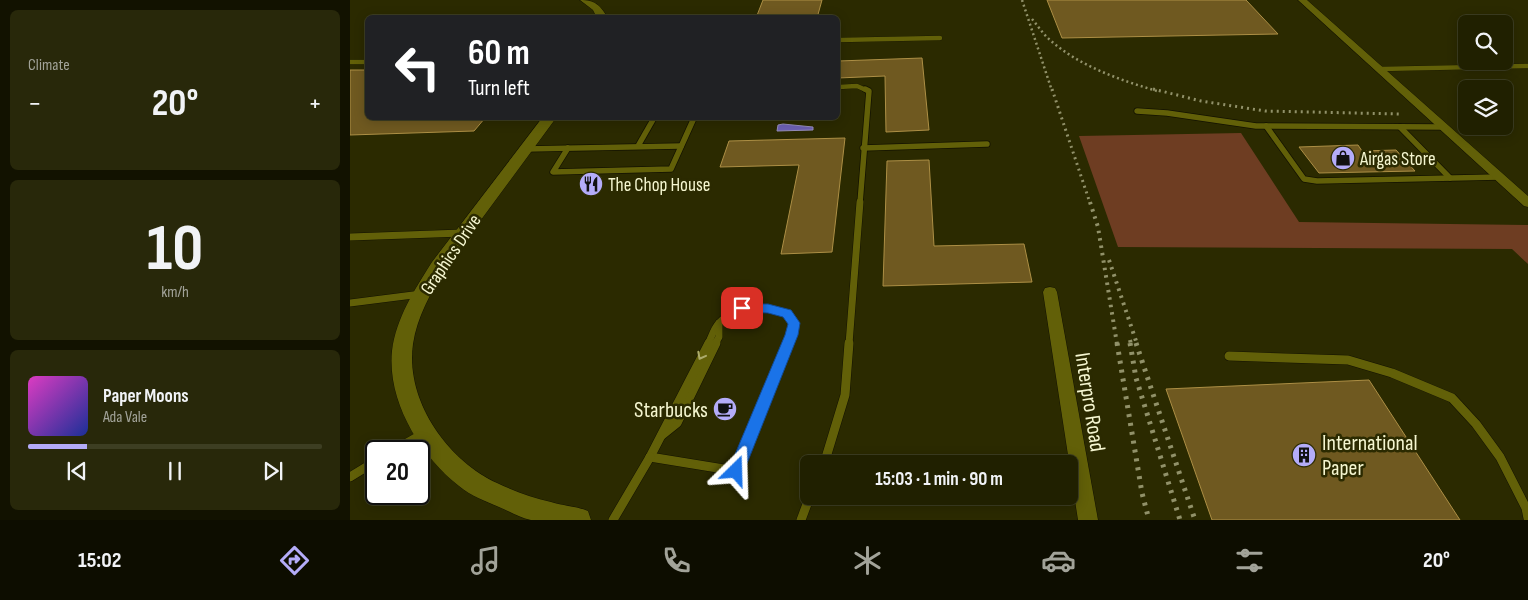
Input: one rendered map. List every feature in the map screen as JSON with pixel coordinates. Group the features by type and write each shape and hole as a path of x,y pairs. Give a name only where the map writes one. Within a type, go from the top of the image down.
{"street":[{"path":"585,0 597,8 601,15"},
{"path":"1302,0 1528,204"},
{"name":"Graphics Drive","path":"547,120 438,266 422,294 407,329 402,352 404,381 411,405 425,432 443,456 462,473 486,490 527,508 579,520"},
{"name":"Interpro Road","path":"1050,292 1088,520"}],"lane":[{"path":"840,40 940,38"},
{"path":"350,62 365,62"},
{"path":"1379,69 1528,66"},
{"path":"827,455 845,395 869,91 857,86 840,87"},
{"path":"1138,111 1167,112 1223,122 1266,126 1442,127"},
{"path":"638,146 653,120"},
{"path":"568,148 553,172 671,169 693,120"},
{"path":"1266,126 1304,178 1318,181 1499,177"},
{"path":"1400,127 1450,178"},
{"path":"863,148 987,144"},
{"path":"525,149 681,146"},
{"path":"350,237 463,233"},
{"path":"350,303 422,294"},
{"path":"613,520 650,457 658,437 677,423 719,338 719,322 742,308 768,308 787,313 794,323 792,335 736,471 650,457"},
{"path":"1229,356 1348,360 1392,373 1452,398 1476,424 1500,457 1526,508 1528,518"},
{"path":"412,440 425,432"},
{"path":"350,477 365,468"},
{"path":"800,520 806,505"}],"shaded area":[{"path":"778,125 813,127 813,130 777,131"},
{"path":"1241,133 1299,222 1528,225 1528,264 1512,249 1118,247 1079,136"}],"building":[{"path":"763,0 822,0 818,15 757,15"},
{"path":"1047,0 1246,0 1278,34 1062,38"},
{"path":"922,58 929,130 886,132 885,76 840,78 840,61"},
{"path":"350,70 365,70 365,120 483,120 474,131 350,135"},
{"path":"845,138 832,252 781,254 799,165 720,167 729,141"},
{"path":"1358,145 1362,151 1396,150 1415,171 1319,173 1299,147"},
{"path":"929,160 934,246 1024,244 1032,282 883,286 887,161"},
{"name":"International Paper","path":"1369,380 1460,520 1212,520 1166,389"}],"railway":[{"path":"1022,0 1052,91"},
{"path":"1032,19 1050,40 1087,65 1157,91"},
{"path":"1052,89 1090,203"},
{"path":"1153,89 1201,101 1265,111 1400,114"},
{"path":"1090,202 1098,227 1117,344"},
{"path":"1109,260 1137,344"},
{"path":"1130,340 1131,344"},
{"path":"1117,343 1142,493 1149,520"},
{"path":"1130,343 1136,378 1180,520"},
{"path":"1136,343 1195,520"}],"place":[{"name":"Airgas Store","path":"1343,158"},
{"name":"The Chop House","path":"591,184"},
{"name":"Starbucks","path":"725,409"},
{"name":"International Paper","path":"1304,455"}],"route":[{"path":"736,471 792,335 794,323 787,313 768,308 742,308"}]}
